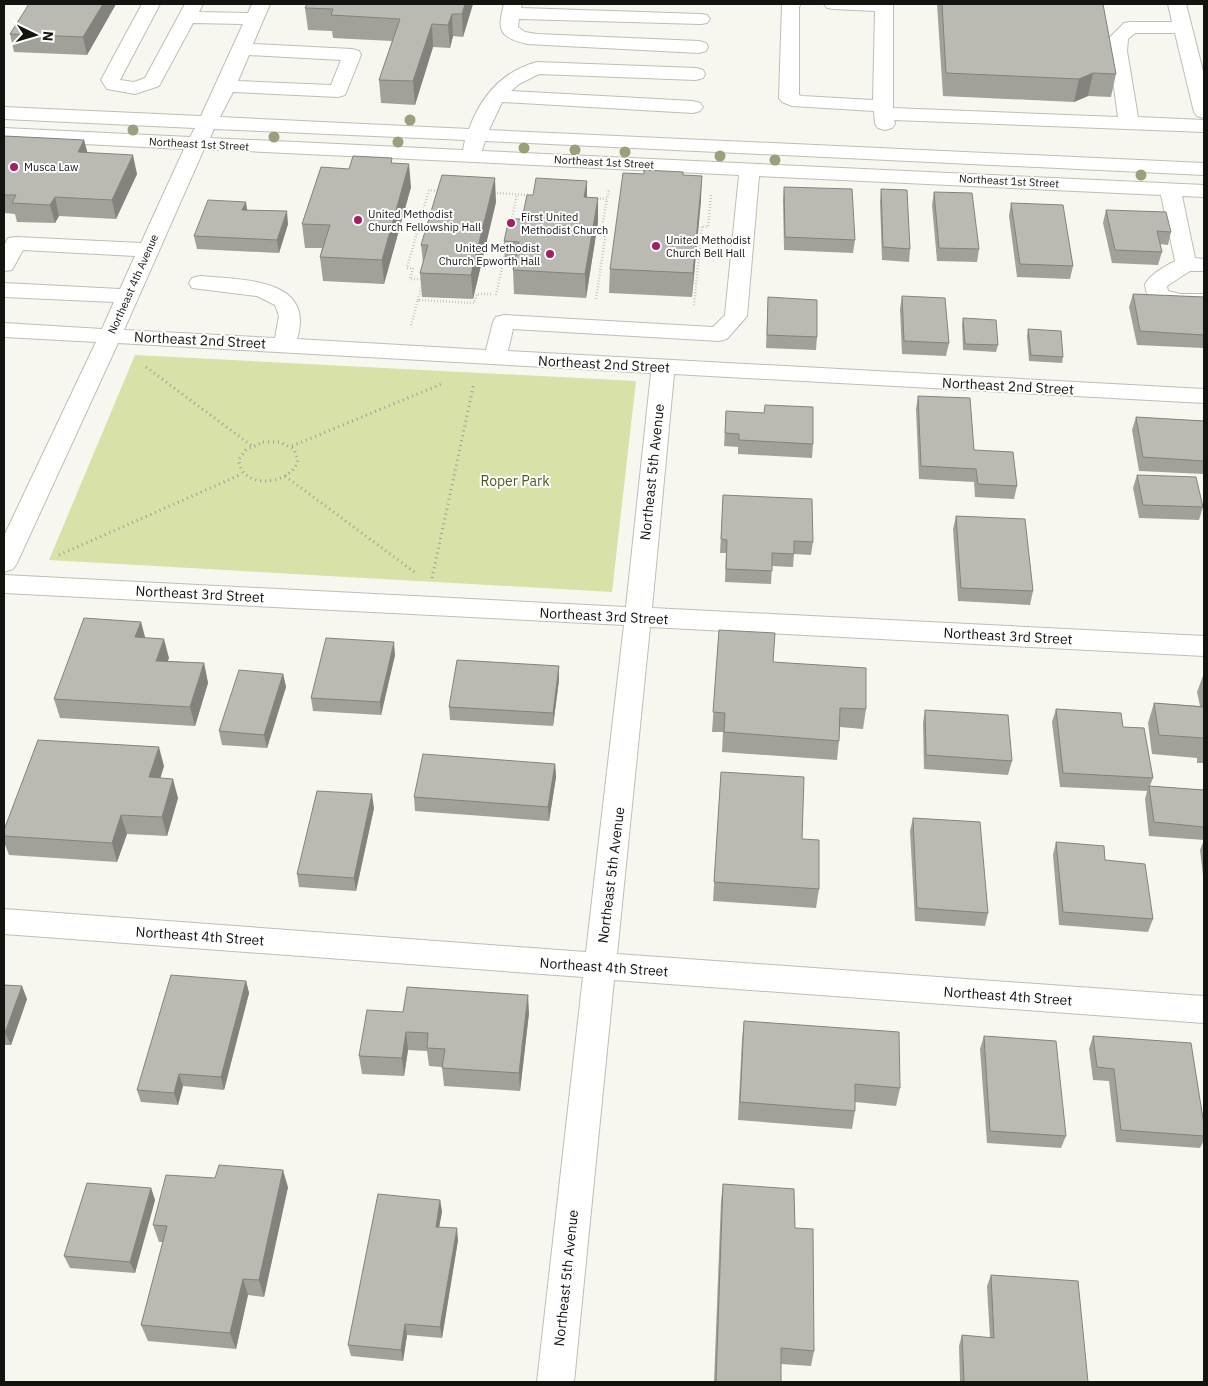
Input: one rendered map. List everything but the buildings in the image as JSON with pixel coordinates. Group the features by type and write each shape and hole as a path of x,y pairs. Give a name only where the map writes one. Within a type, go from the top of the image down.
{"street":[{"path":"151,4 110,80 114,85 134,88 152,82 191,10 257,12"},
{"path":"792,4 790,5 789,98 799,102 884,110 1204,126"},
{"path":"833,4 884,5 884,110 890,175"},
{"path":"1177,4 1201,84 1204,112"},
{"path":"690,145 693,107 699,47 702,11 512,8 508,24 508,29 516,37 537,40 699,47"},
{"name":"Northeast 4th Avenue","path":"4,563 197,144 226,86 257,12"},
{"path":"1130,123 1118,51 1119,37 1130,27 1183,28"},
{"path":"226,86 338,91 352,55 241,50"},
{"path":"470,156 486,111 516,75 537,68 696,74"},
{"path":"498,96 693,107"},
{"name":"Northeast 1st Street","path":"4,113 1204,169"},
{"name":"Northeast 1st Street","path":"4,134 1204,191"},
{"path":"714,370 719,334 736,316 750,168"},
{"path":"1170,189 1195,264 1169,273 1156,284 1158,294 1170,299 1204,301"},
{"path":"4,265 16,243 148,250"},
{"path":"200,283 268,292 283,300 289,311 290,326 284,345"},
{"path":"4,290 128,296"},
{"path":"495,358 504,322 719,334"},
{"name":"Northeast 2nd Street","path":"4,330 663,368 1204,396"},
{"name":"Northeast 5th Avenue","path":"555,1382 615,840 663,368"},
{"name":"Northeast 3rd Street","path":"4,584 1204,646"},
{"name":"Northeast 4th Street","path":"4,922 1204,1010"}],"path":[{"path":"587,299 596,300 605,238 602,227 610,180"},
{"path":"409,332 423,279 410,279 413,268 407,268 429,190 446,191"},
{"path":"490,193 536,195"},
{"path":"684,304 694,305 702,226 708,227 711,193"},
{"path":"510,231 517,194"},
{"path":"590,198 607,199"},
{"path":"496,295 506,249"},
{"path":"418,300 474,303 477,294 505,295"},
{"path":"145,366 252,446"},
{"path":"431,584 475,378"},
{"path":"292,446 298,455 298,463 294,470 285,476 274,480 261,481 250,479 242,474 238,467 238,459 243,452 252,446 263,442 274,442 292,446 451,380"},
{"path":"55,557 242,474"},
{"path":"285,476 423,579"}],"green space":[{"name":"Roper Park","path":"135,355 636,381 612,592 49,560"}],"place":[{"name":"Musca Law","path":"14,167"},
{"name":"United Methodist Church Fellowship Hall","path":"358,220"},
{"name":"First United Methodist Church","path":"511,223"},
{"name":"United Methodist Church Bell Hall","path":"656,246"},
{"name":"United Methodist Church Epworth Hall","path":"550,254"}]}
